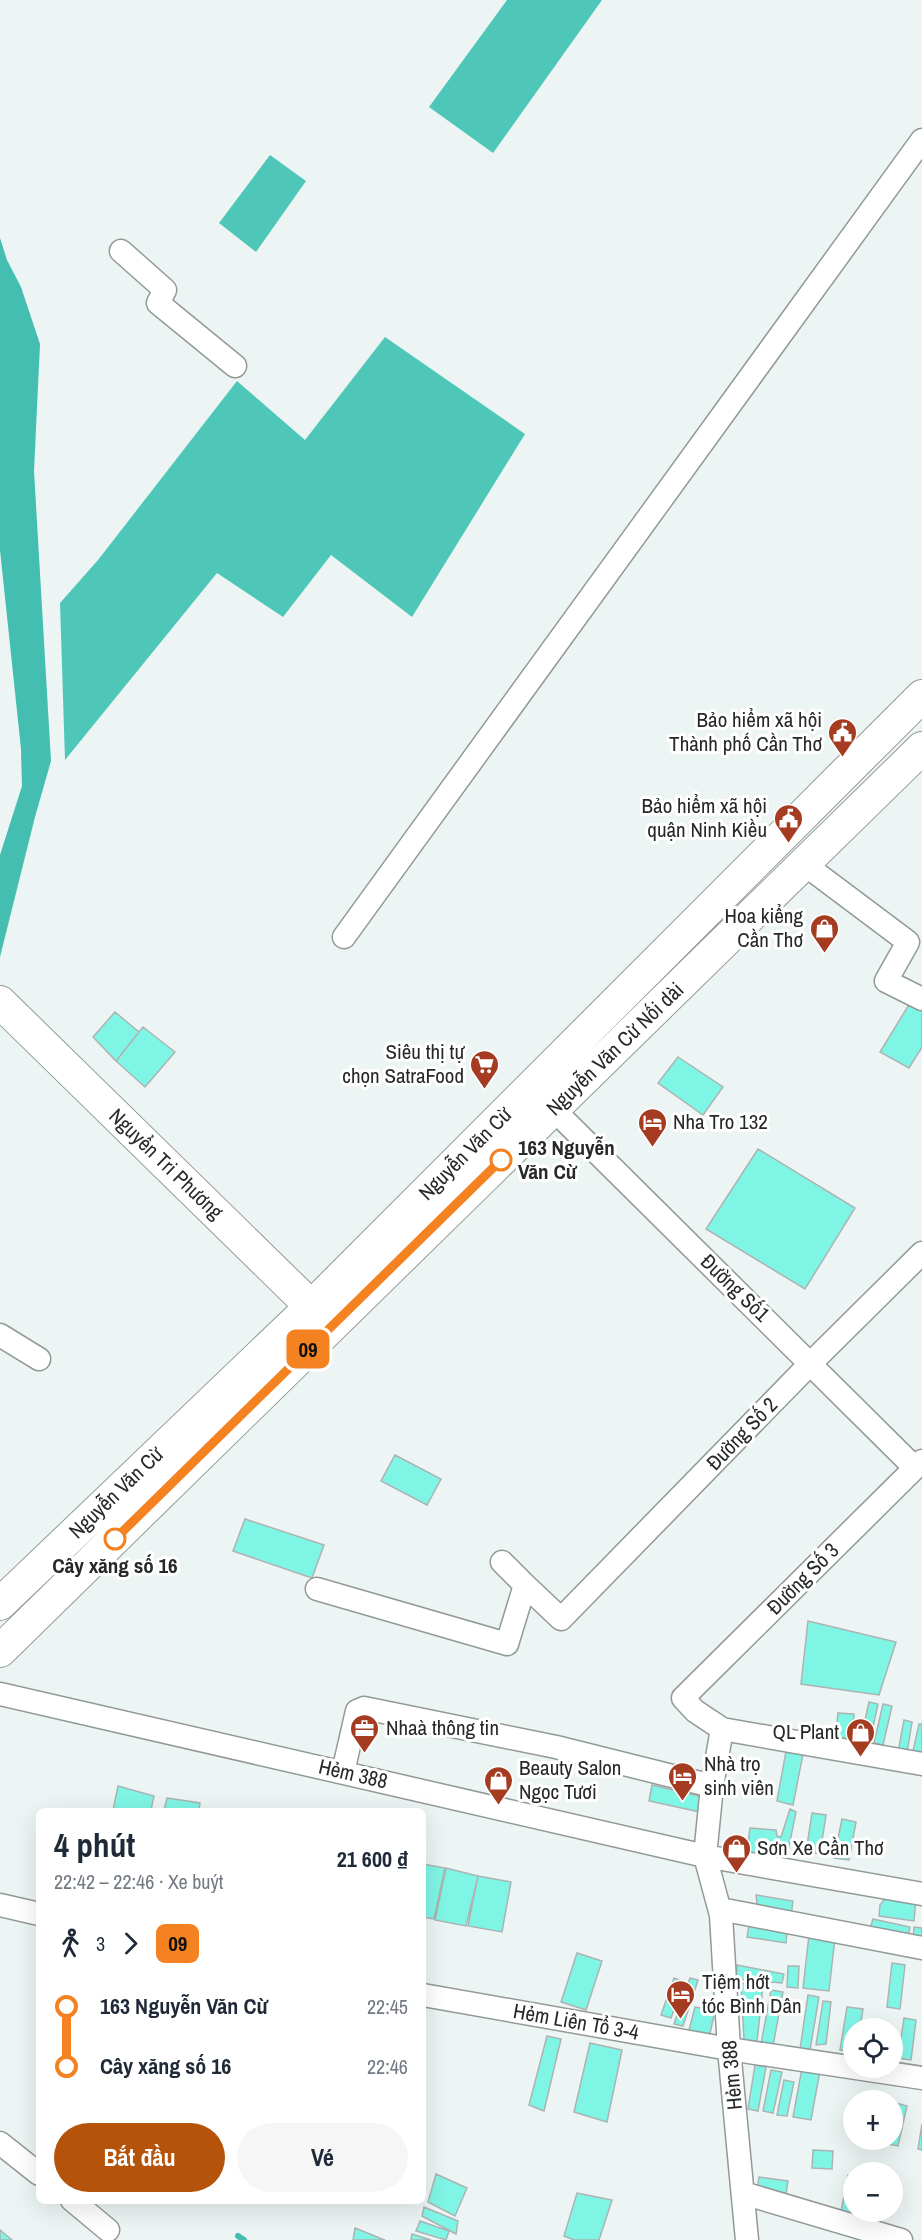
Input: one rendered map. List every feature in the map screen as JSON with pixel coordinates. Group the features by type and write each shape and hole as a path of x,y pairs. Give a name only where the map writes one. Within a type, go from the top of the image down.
{"main road":[{"name":"Nguyễn Văn Cừ","path":"0,1604 321,1316 922,696"},
{"name":"Nguyễn Văn Cừ Nối dài","path":"0,1651 321,1316 553,1109 922,748"},
{"name":"Nguyển Tri Phương","path":"0,1002 321,1316"}],"street":[{"path":"344,937 922,140"},
{"path":"121,251 165,290 158,302 235,366"},
{"path":"804,864 908,942 886,981 922,999"},
{"name":"Đường Số1","path":"553,1109 811,1363 919,1464"},
{"name":"Đường Số 2","path":"525,1585 557,1617 564,1617 811,1363 922,1253"},
{"path":"0,1335 39,1359"},
{"name":"Đường Số 3","path":"722,1729 695,1712 683,1698 919,1464"},
{"path":"317,1589 515,1647 525,1585 502,1562"},
{"name":"Hẻm 388","path":"0,1694 705,1856 922,1894"},
{"path":"343,1772 357,1711 363,1708 556,1747 712,1786"},
{"path":"722,1729 922,1764"},
{"name":"Hẻm 388","path":"722,1729 712,1786 705,1856 720,1909 729,2049 747,2240"},
{"path":"0,1905 36,1913"},
{"path":"720,1909 922,1948"},
{"name":"Hẻm Liên Tổ 3-4","path":"426,1996 729,2049 922,2078"},
{"path":"0,2143 36,2172"},
{"path":"743,2193 901,2240"},
{"path":"77,2204 108,2230"}],"green space":[{"path":"507,0 602,0 493,153 429,107"},
{"path":"270,155 306,181 256,252 219,223"},
{"path":"385,337 525,434 412,617 331,555 283,617 217,573 65,760 60,603 98,560 237,381 305,440"}],"water":[{"path":"0,238 7,260 21,287 40,344 34,471 51,761 0,957 0,855 22,786 21,749 0,550"}],"building":[{"path":"913,998 922,1005 922,1047 909,1068 880,1052"},
{"path":"115,1012 139,1032 116,1061 93,1037"},
{"path":"143,1027 175,1052 145,1087 116,1061"},
{"path":"678,1057 723,1087 703,1115 658,1083"},
{"path":"758,1149 855,1208 805,1289 706,1229"},
{"path":"395,1455 441,1479 427,1505 381,1481"},
{"path":"245,1519 324,1545 312,1578 233,1551"},
{"path":"808,1621 896,1642 879,1695 801,1684"},
{"path":"869,1702 878,1704 869,1745 860,1743"},
{"path":"883,1704 892,1706 883,1745 874,1743"},
{"path":"838,1713 854,1714 852,1742 835,1740"},
{"path":"904,1720 912,1722 907,1753 898,1752"},
{"path":"919,1724 922,1724 922,1757 912,1756"},
{"path":"786,1751 803,1754 793,1805 777,1801"},
{"path":"652,1785 703,1797 700,1812 649,1801"},
{"path":"118,1786 154,1796 151,1808 113,1808"},
{"path":"167,1798 200,1803 199,1808 164,1808"},
{"path":"790,1809 796,1812 787,1856 747,1853 750,1828 776,1830 777,1836 781,1837"},
{"path":"812,1813 826,1815 820,1854 806,1852"},
{"path":"842,1819 856,1822 849,1860 834,1858"},
{"path":"426,1865 445,1868 434,1919 426,1918"},
{"path":"446,1868 478,1876 466,1926 435,1920"},
{"path":"478,1876 511,1882 502,1932 468,1926"},
{"path":"756,1895 793,1901 791,1916 758,1912"},
{"path":"888,1895 916,1898 914,1921 879,1916 880,1905"},
{"path":"873,1919 910,1927 907,1941 869,1932"},
{"path":"749,1925 787,1931 786,1943 747,1937"},
{"path":"914,1927 922,1928 922,1943 913,1942"},
{"path":"809,1935 835,1938 829,1991 803,1988"},
{"path":"577,1953 602,1961 586,2010 561,2002"},
{"path":"892,1963 905,1965 900,2009 887,2007"},
{"path":"737,1965 784,1974 782,1983 736,1979"},
{"path":"788,1966 799,1966 798,1988 787,1987"},
{"path":"674,1978 684,1982 671,2018 661,2015"},
{"path":"690,1978 698,1980 683,2026 674,2024"},
{"path":"741,1983 763,1986 757,2042 744,2040"},
{"path":"771,1990 783,1992 773,2046 761,2044"},
{"path":"808,1995 819,1997 810,2050 800,2049"},
{"path":"823,2001 831,2002 826,2044 816,2045"},
{"path":"710,2004 716,2006 709,2038 688,2034 695,2007 706,2009"},
{"path":"847,2007 863,2009 862,2018 845,2018"},
{"path":"904,2018 916,2020 911,2060 903,2059"},
{"path":"843,2032 843,2050 840,2050"},
{"path":"547,2036 561,2039 544,2111 529,2105"},
{"path":"590,2043 622,2050 607,2122 574,2112"},
{"path":"755,2065 766,2067 758,2111 748,2109"},
{"path":"802,2068 820,2071 811,2120 793,2117"},
{"path":"771,2070 782,2072 773,2113 763,2111"},
{"path":"784,2080 794,2082 787,2116 777,2115"},
{"path":"903,2105 907,2106 903,2124"},
{"path":"922,2124 922,2150 918,2149"},
{"path":"813,2150 833,2151 832,2169 812,2168"},
{"path":"436,2174 467,2188 455,2216 428,2202"},
{"path":"759,2177 788,2181 786,2194 757,2190"},
{"path":"577,2193 612,2200 599,2240 574,2240 564,2236"},
{"path":"424,2207 458,2221 456,2234 422,2216"},
{"path":"420,2221 449,2231 446,2240 416,2231"},
{"path":"355,2228 382,2239 385,2240 353,2240"},
{"path":"0,2230 12,2240 0,2240"},
{"path":"412,2234 431,2240 411,2240"}],"waterway":[{"path":"238,2236 244,2240"}],"bus line":[{"name":"09","path":"115,1539 501,1160"}],"place":[{"name":"Bảo hiểm xã hội Thành phố Cần Thơ","path":"843,758"},
{"name":"Bảo hiểm xã hội quận Ninh Kiều","path":"788,844"},
{"name":"Hoa kiểng Cần Thơ","path":"824,954"},
{"name":"Siêu thị tự chọn SatraFood","path":"485,1090"},
{"name":"Nha Tro 132","path":"652,1148"},
{"name":"163 Nguyễn Văn Cừ","path":"501,1160"},
{"name":"Cây xăng số 16","path":"115,1539"},
{"name":"Nhaà thông tin","path":"365,1754"},
{"name":"QL Plant","path":"860,1758"},
{"name":"Nhà trọ sinh viên","path":"683,1802"},
{"name":"Beauty Salon Ngọc Tươi","path":"498,1806"},
{"name":"Sơn Xe Cần Thơ","path":"736,1874"},
{"name":"Tiệm hớt tóc Bình Dân","path":"681,2020"}]}
